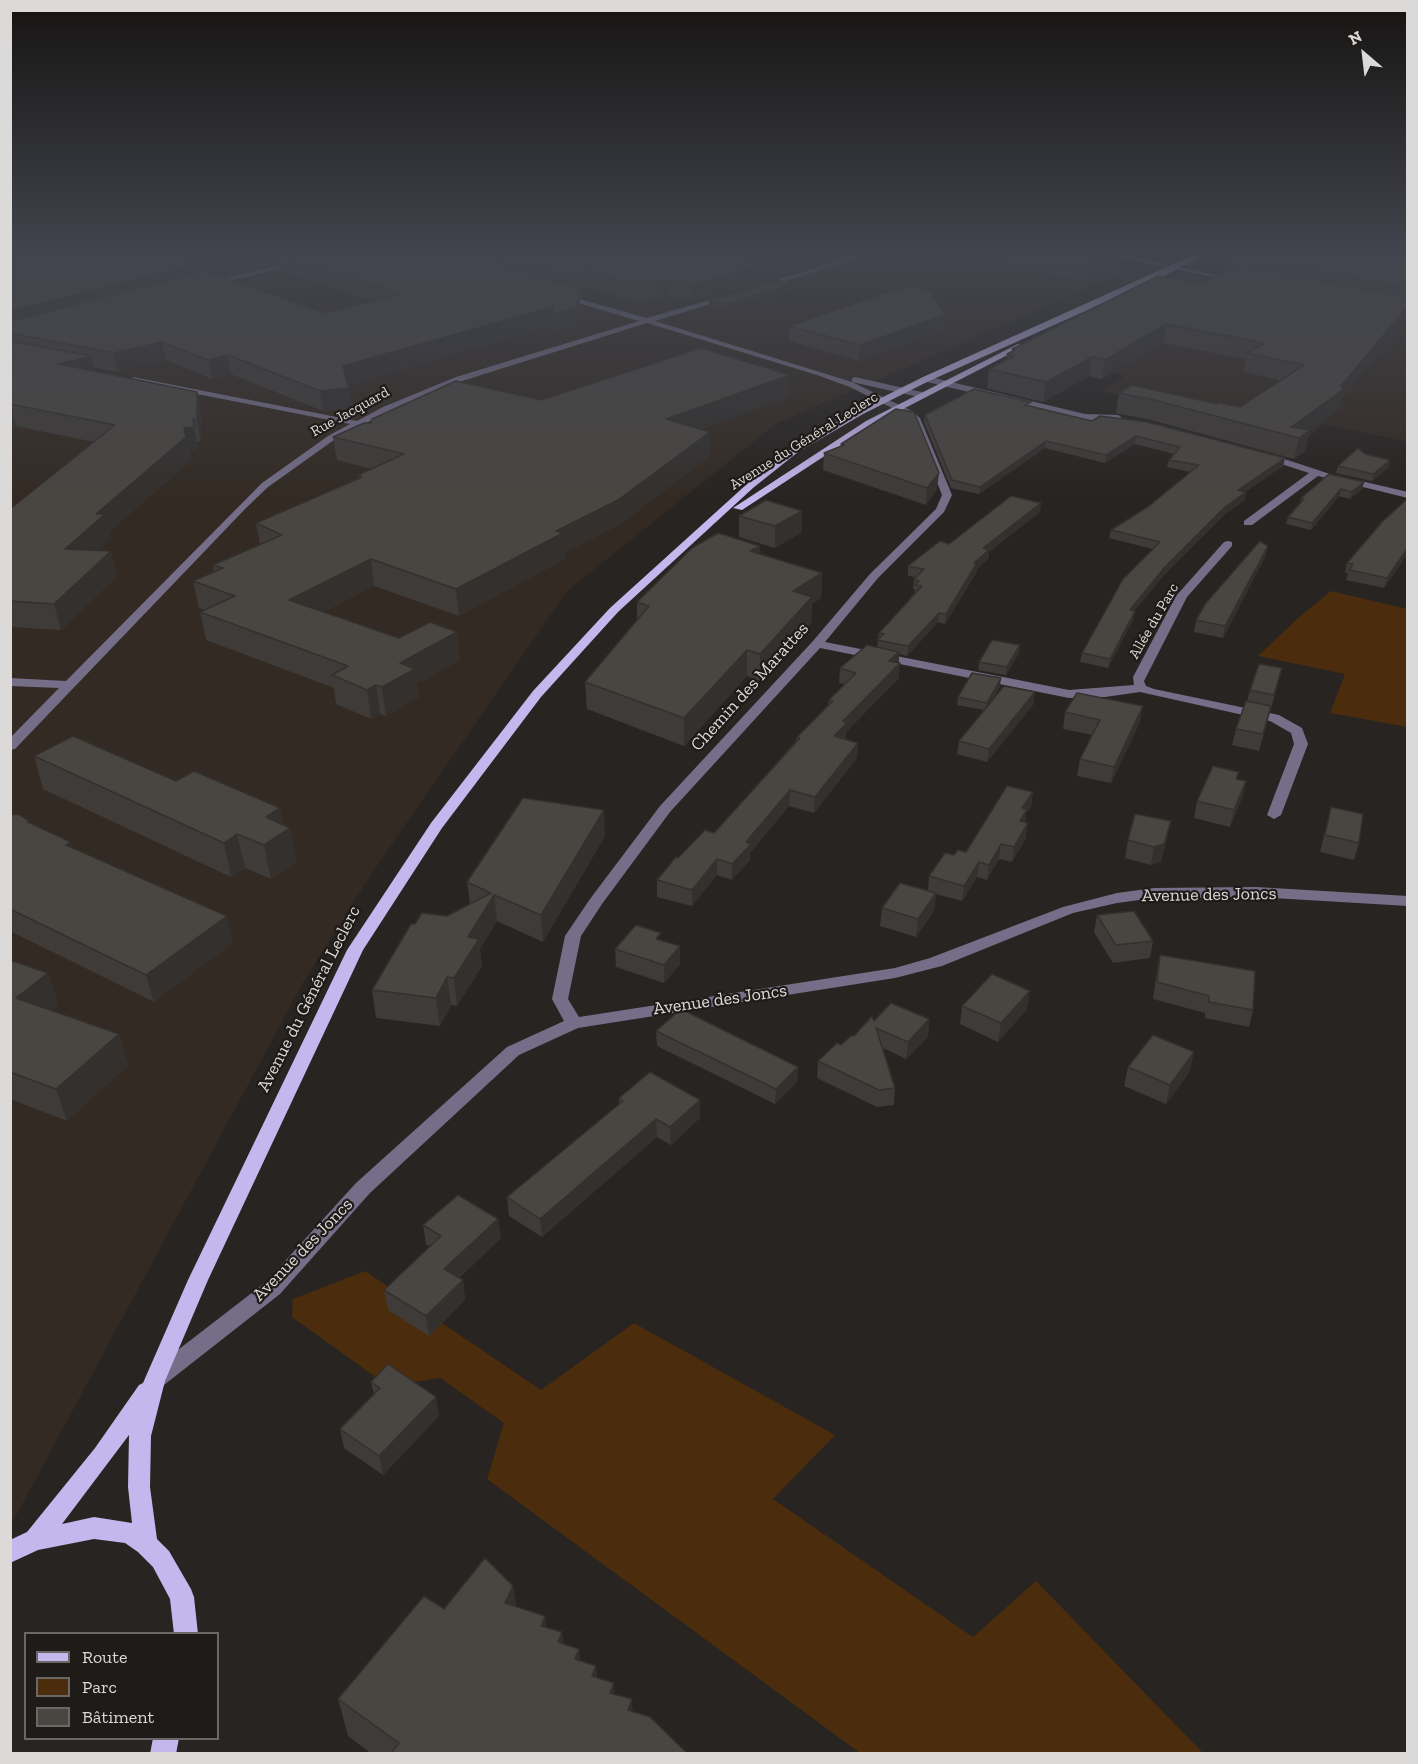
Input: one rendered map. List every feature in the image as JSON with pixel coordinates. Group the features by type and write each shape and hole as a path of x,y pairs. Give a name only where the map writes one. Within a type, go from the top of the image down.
{"main road":[{"name":"Avenue du Général Leclerc","path":"35,1540 103,1455 154,1381 315,1030 355,950 436,826 537,694 614,610 750,486 795,450 883,400 1026,334"},
{"name":"Avenue du Général Leclerc","path":"686,544 766,488 869,423 1044,334"},
{"name":"Avenue du Général Leclerc","path":"146,1544 139,1487 140,1436 154,1381"},
{"path":"10,1552 35,1540 94,1528 129,1533 146,1544 160,1559 182,1597 186,1632"}],"street":[{"name":"Rue Jacquard","path":"10,746 265,485 292,464 356,423 459,379 601,334"},
{"path":"694,334 820,373 922,395"},
{"name":"Chemin des Marattes","path":"574,1023 560,999 573,936 595,902 665,809 817,644 874,576 940,510 947,495 917,420 853,385 820,373"},
{"path":"127,378 356,423"},
{"path":"926,379 1085,417 1126,420"},
{"path":"1260,454 1315,472 1407,495"},
{"path":"1248,523 1313,476 1315,472"},
{"name":"Allée du Parc","path":"1141,688 1139,677 1182,596 1228,544"},
{"path":"817,644 1069,694 1105,693 1141,688 1274,718 1297,731 1301,744 1274,815"},
{"path":"10,682 69,685"},
{"name":"Avenue des Joncs","path":"154,1381 273,1288 363,1188 513,1051 574,1023 895,972 936,962 1068,910 1117,898 1154,893 1256,892 1407,901"}],"shaded area":[{"path":"11,334 982,334 777,423 567,591 372,873 305,979 11,1525"},
{"path":"1064,334 1407,334 1407,442 1324,424 1310,436 1100,391 1126,376 1026,354"}],"green space":[{"path":"1331,591 1407,609 1407,727 1330,713 1345,674 1258,656"},
{"path":"365,1271 541,1390 634,1323 835,1435 773,1499 973,1637 1036,1581 1203,1753 860,1753 487,1479 504,1423 440,1378 388,1386 292,1317 293,1299"}],"building":[{"path":"17,334 455,334 343,366 349,388 320,391 228,355 208,360 162,342 114,353"},
{"path":"820,334 890,334 860,345"},
{"path":"1041,334 1149,334 1105,360 1092,357 1046,382 989,369 1014,356 1007,354 1015,350 1012,349"},
{"path":"1219,334 1384,334 1341,386 1344,389 1291,427 1310,430 1299,438 1119,393 1132,385 1240,407 1304,365 1247,353 1264,343"},
{"path":"10,341 91,356 59,364 197,392 197,420 193,419 194,427 184,428 186,437 96,514 105,514 65,549 111,551 54,604 10,601 10,509 115,425 10,404"},
{"path":"701,348 790,375 666,419 710,432 618,500 556,531 563,533 456,589 371,559 289,600 399,638 430,622 457,632 400,663 415,669 382,687 376,685 367,690 332,675 348,666 200,612 235,596 193,581 223,568 213,565 282,535 256,523 362,477 358,475 404,454 333,437 364,423 371,423 372,419 456,381 541,400"},
{"path":"974,389 1031,402 1025,405 1092,421 1100,416 1147,422 1285,458 1238,490 1246,492 1225,507 1165,567 1130,610 1135,611 1110,659 1082,653 1123,579 1160,542 1111,530 1149,506 1199,465 1169,460 1180,447 1136,436 1106,455 1046,441 980,487 952,480 925,415"},
{"path":"896,409 914,412 939,473 927,488 824,453 844,445 841,444"},
{"path":"1358,448 1365,454 1390,460 1373,474 1338,466"},
{"path":"1329,474 1364,482 1352,492 1341,489 1312,523 1288,517 1304,499 1301,498"},
{"path":"1011,496 1041,503 983,548 989,550 974,563 977,563 946,614 939,613 908,646 877,640 884,634 879,633 922,586 915,585 919,581 914,579 924,569 908,566 940,541 949,544"},
{"path":"1407,499 1407,549 1387,578 1349,570 1353,564 1347,563 1382,522"},
{"path":"766,500 802,511 775,526 739,516"},
{"path":"718,533 760,546 750,551 822,573 793,591 812,597 760,654 747,650 684,718 585,682 649,606 637,602 692,548"},
{"path":"1260,541 1268,546 1225,626 1196,620 1206,603"},
{"path":"992,640 1020,645 1007,667 979,662"},
{"path":"867,645 899,652 889,661 900,663 843,721 847,723 834,736 858,743 815,797 790,790 746,842 751,844 732,864 717,859 692,890 657,880 676,857 678,858 705,830 714,833 800,738 797,737 833,701 829,700 856,673 840,668"},
{"path":"1259,664 1282,668 1274,695 1250,690"},
{"path":"972,673 1001,678 987,703 958,697"},
{"path":"1004,686 1035,692 989,749 959,741"},
{"path":"1077,693 1143,706 1114,767 1080,759 1100,720 1065,712"},
{"path":"1246,701 1271,706 1263,734 1236,729"},
{"path":"73,736 176,781 194,771 280,808 266,817 290,828 264,845 237,834 224,843 34,756"},
{"path":"1213,766 1239,772 1236,779 1246,781 1234,810 1197,801"},
{"path":"1007,786 1033,792 1022,808 1027,809 1020,821 1028,823 1014,847 1001,844 989,865 979,862 964,886 929,876 945,853 954,855 958,850 966,852"},
{"path":"523,798 604,810 541,915 494,895 468,937 479,939 454,978 447,977 436,998 372,990 411,924 415,924 422,913 447,916 491,893 467,882"},
{"path":"1331,807 1363,814 1359,843 1325,835"},
{"path":"18,814 28,822 71,842 66,845 227,916 146,975 10,909 10,815"},
{"path":"1135,814 1171,821 1164,844 1154,847 1128,840"},
{"path":"900,883 936,893 918,919 882,908"},
{"path":"1134,911 1153,941 1116,945 1097,915"},
{"path":"636,925 661,933 656,939 680,946 664,965 615,949"},
{"path":"1160,955 1255,971 1253,1010 1209,1002 1209,996 1157,982"},
{"path":"10,960 48,973 16,998 119,1034 56,1089 10,1072"},
{"path":"992,974 1030,991 1001,1023 962,1006"},
{"path":"891,1003 929,1019 908,1042 876,1028 895,1088 879,1090 818,1061 837,1043 841,1045 852,1035 854,1036 872,1016 874,1021"},
{"path":"681,1009 798,1067 776,1089 656,1031"},
{"path":"1153,1035 1194,1052 1170,1085 1128,1067"},
{"path":"650,1072 700,1100 670,1127 656,1119 540,1219 507,1197 623,1101 619,1098"},
{"path":"458,1195 498,1219 444,1269 463,1280 426,1316 384,1290 441,1236 423,1225"},
{"path":"388,1364 436,1397 379,1456 340,1429 380,1388 371,1382"},
{"path":"485,1558 513,1586 505,1603 545,1616 541,1626 562,1632 558,1642 579,1649 575,1659 596,1666 592,1676 614,1683 610,1693 632,1699 628,1710 650,1717 688,1754 390,1754 399,1743 338,1699 424,1596 444,1609"}]}
